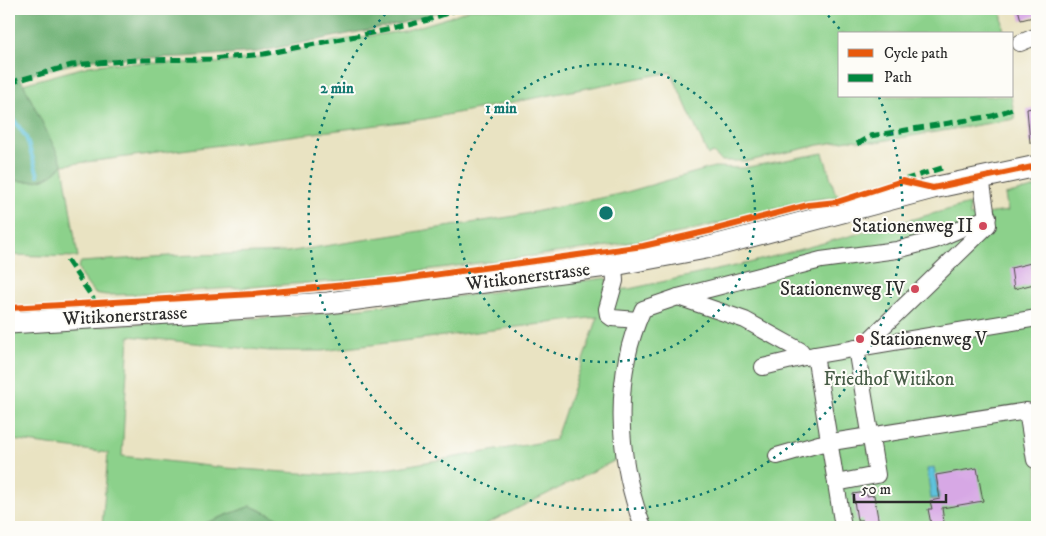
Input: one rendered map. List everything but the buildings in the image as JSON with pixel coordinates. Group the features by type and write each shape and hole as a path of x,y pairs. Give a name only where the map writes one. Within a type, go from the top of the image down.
{"main road":[{"name":"Witikonerstrasse","path":"9,322 328,303 614,265 706,248 981,177 1037,166"}],"street":[{"path":"1020,43 1037,36"},
{"path":"859,347 988,225 981,177"},
{"path":"643,527 628,481 622,425 624,383 638,320 643,309 678,297 821,260 897,250 935,240 988,217"},
{"path":"614,265 615,280 606,309 608,316 638,320"},
{"path":"678,297 745,320 809,356 829,443 843,527"},
{"path":"763,367 859,347 1037,318"},
{"path":"836,483 877,475 870,436 859,347"},
{"path":"777,456 829,443 1026,411 1037,460"}],"green space":[{"path":"9,9 449,9 399,24 257,52 182,57 92,59 20,77 63,165 44,179 26,181 9,180"},
{"path":"470,9 1001,9 1004,32 838,32 838,98 1011,98 1015,119 875,142 848,140 749,161 722,161 713,153 708,155 671,72 425,119 63,165 23,84 89,66 115,63 218,63 286,53 334,41 404,31"},
{"path":"823,153 835,192 840,196 804,201 684,232 616,245 339,281 144,294 106,295 94,293 81,276 78,267 81,262 169,256 287,252 515,216 620,194 714,167 743,168"},
{"path":"63,165 78,257 9,255 9,180 33,181 44,179"},
{"name":"Friedhof Witikon","path":"1037,187 1037,521 1019,527 636,527 618,459 480,527 298,527 251,506 195,527 102,527 108,453 12,440 13,330 297,316 606,278 609,290 629,289 749,263 969,204 970,216 1008,211 1005,195","holes":["598,317 555,440 392,468 330,475 226,468 122,456 129,336 270,351 322,351"]},
{"path":"251,506 298,527 195,527"}],"water":[{"path":"934,467 939,498 931,499 927,469"}],"waterway":[{"path":"9,113 26,137 38,175"}],"marked path":[{"path":"9,83 72,65 137,60 211,59 264,54 392,29 428,20 458,9"},
{"path":"857,144 870,136 992,116 1015,108"},
{"path":"904,180 942,168"},
{"path":"67,260 96,303 98,318"}],"cycle path":[{"path":"9,308 253,294 396,280 643,246 808,205 837,202 902,181 933,188 1037,166"}],"place":[{"name":"Stationenweg II","path":"983,226"},
{"name":"Stationenweg IV","path":"915,289"},
{"name":"Stationenweg V","path":"860,339"}]}
